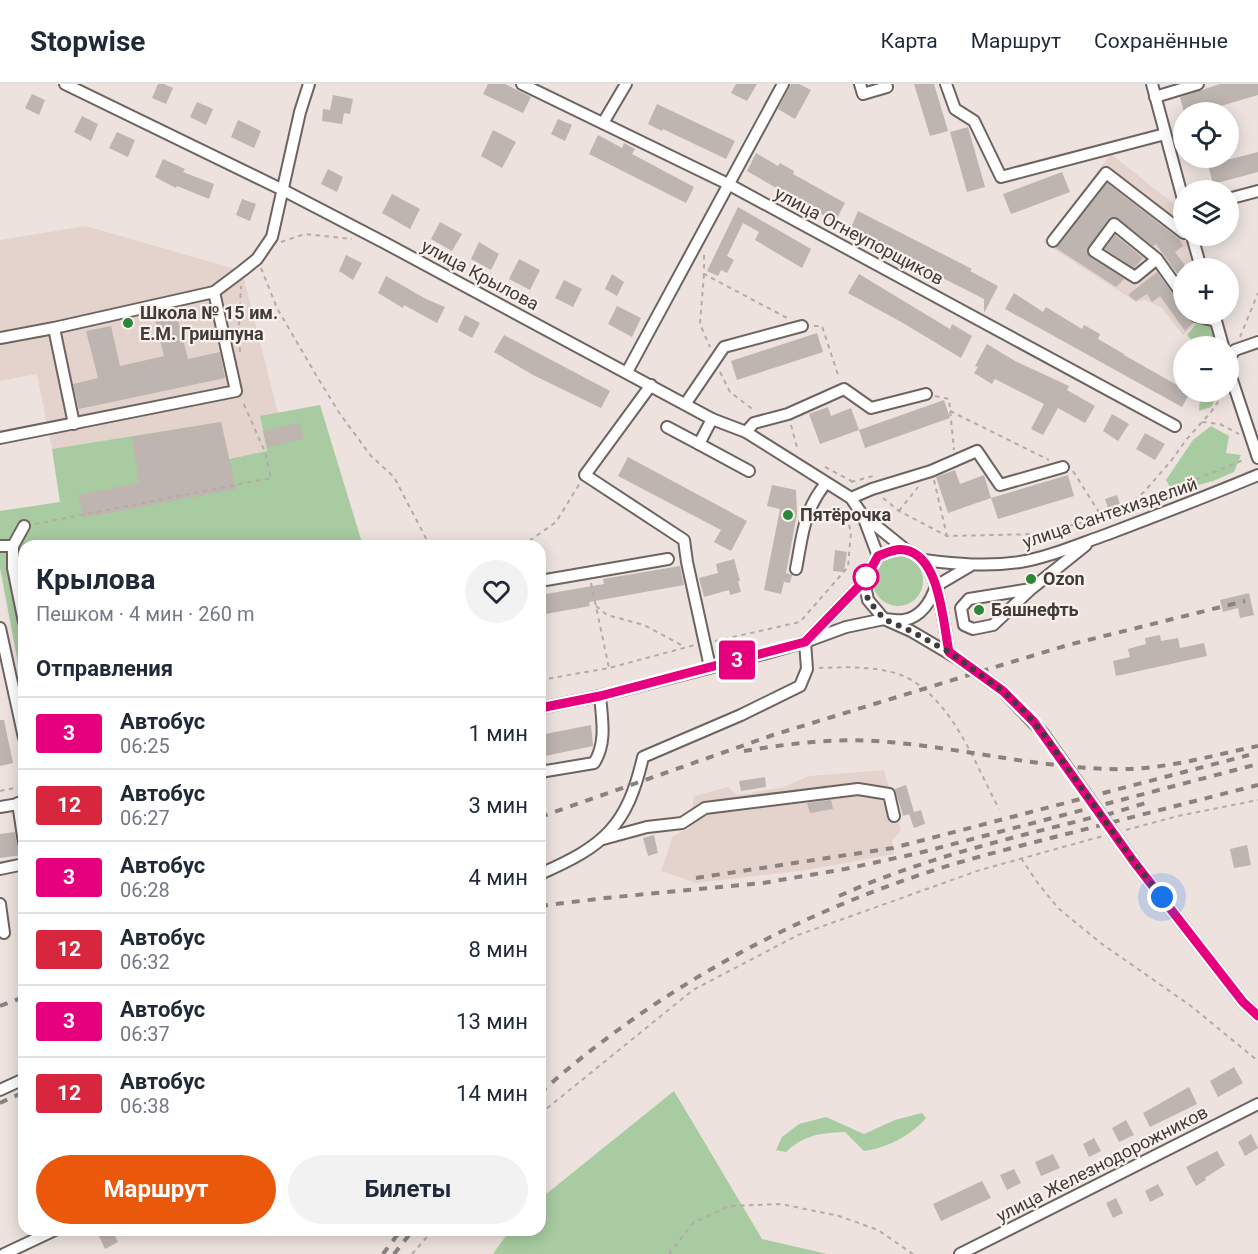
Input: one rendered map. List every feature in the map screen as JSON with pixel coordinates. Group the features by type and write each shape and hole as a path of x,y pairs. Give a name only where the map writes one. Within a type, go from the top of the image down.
{"street":[{"name":"улица Крылова","path":"65,84 283,190 712,419 746,432 851,498 863,516"},
{"path":"0,338 214,292 257,259 272,237 300,112 309,84"},
{"path":"603,123 626,84"},
{"path":"627,372 783,84"},
{"path":"860,84 863,94 887,87"},
{"path":"946,84 955,110 974,121 1001,177 1165,134"},
{"path":"1152,84 1178,180"},
{"path":"1155,97 1198,84"},
{"name":"улица Огнеупорщиков","path":"529,86 728,184 1175,426"},
{"path":"1053,241 1106,172 1173,224"},
{"path":"1239,196 1258,191"},
{"path":"1157,259 1135,277 1094,251 1114,224 1157,259 1173,282"},
{"path":"0,438 236,391 214,292"},
{"path":"686,404 724,347 802,326"},
{"path":"54,328 74,424"},
{"path":"1239,351 1258,342"},
{"path":"651,386 585,475 684,540 710,667"},
{"path":"746,432 754,423 788,414 844,389 871,408 926,394"},
{"path":"1239,402 1258,458"},
{"path":"699,444 712,419"},
{"path":"667,427 749,471"},
{"path":"851,498 872,489 931,471 977,452 1000,485 1064,467"},
{"name":"улица Сантехизделий","path":"924,560 970,566 1021,562 1093,539 1258,475"},
{"path":"796,569 806,515 826,483"},
{"path":"863,516 906,550 924,560 933,574 949,652"},
{"path":"863,516 878,556"},
{"path":"18,593 13,568 13,546 24,526"},
{"path":"1032,589 969,599 961,608 964,625 973,629 993,625 1032,589 1093,539"},
{"path":"0,546 13,546"},
{"path":"603,840 615,826 631,798 643,757 741,715 800,686 807,669 805,642 864,581 878,556 897,550 906,550"},
{"path":"546,580 668,560"},
{"name":"улица Сантехизделий","path":"936,586 970,566"},
{"path":"864,581 868,600 884,619 949,652 1003,691 1042,732 1134,862 1243,1002 1258,1016"},
{"path":"546,707 600,696 805,642 846,627 884,619 904,620 921,612 931,602 936,586"},
{"path":"0,628 18,708"},
{"path":"0,680 12,678"},
{"path":"546,771 594,763 601,752 603,737 600,696"},
{"path":"546,871 567,862 603,840 647,827 682,823 705,808 858,789 889,794 894,816"},
{"path":"0,807 18,804"},
{"path":"0,869 18,865"},
{"path":"0,904 4,933"},
{"path":"0,1090 18,1082"},
{"name":"улица Железнодорожников","path":"960,1254 1258,1104"},
{"path":"4,1254 42,1236"}],"path":[{"path":"264,248 306,234 362,240"},
{"path":"704,247 704,274 802,326 822,326 844,389"},
{"path":"257,259 277,308 316,375 340,414 371,456 393,477 427,540"},
{"path":"240,357 238,326 242,271"},
{"path":"1239,338 1258,293"},
{"path":"926,394 950,399 956,460"},
{"path":"24,526 271,478 265,452 242,398"},
{"path":"1125,508 1144,492 1172,461 1218,402"},
{"path":"950,411 1073,470 1102,517"},
{"path":"788,414 798,452"},
{"path":"1203,422 1220,424 1252,442"},
{"path":"931,471 947,536"},
{"path":"530,540 556,522 585,475"},
{"path":"899,511 918,487"},
{"path":"588,572 609,668"},
{"path":"596,606 607,615 644,625 686,648"},
{"path":"807,669 871,669 912,680 933,698 952,722 999,809"},
{"path":"0,791 18,787"},
{"path":"1126,830 1178,816 1258,800"},
{"path":"546,1109 693,990 818,927 980,870 1105,835"},
{"path":"1021,858 1036,882 1058,908 1102,944 1191,1006 1258,1061"},
{"path":"669,1254 693,1223 729,1206 781,1204 839,1216 878,1230 913,1254"},
{"path":"412,1254 428,1236"}],"shaded area":[{"path":"1111,154 1173,204 1173,246 1187,246 1190,258 1173,258 1173,322 1162,308 1145,300 1136,302 1043,242"},
{"name":"Школа № 15 им. Е.М. Гришпуна","path":"86,226 242,271 278,413 260,417 267,451 229,459 132,437 52,449 37,374 0,381 0,240"},
{"path":"1174,324 1196,324 1183,335"},
{"path":"884,770 901,830 892,841 894,854 806,870 696,883 661,871 673,836 689,828 694,796 728,787 737,795 784,787 809,776"}],"green space":[{"path":"1196,324 1213,325 1216,336 1188,336"},
{"path":"1200,402 1214,402 1211,407 1199,411"},
{"path":"320,405 361,540 18,540 18,663 0,568 0,511 60,502 52,449 221,422 229,459 267,451 260,416"},
{"path":"1211,426 1229,436 1226,453 1241,455 1234,472 1213,481 1173,492 1166,480 1193,440"},
{"path":"893,556 903,556 916,563 923,576 923,586 916,599 903,606 893,606 884,602 877,595 873,586 873,576 877,567 884,560"},
{"path":"674,1091 762,1239 827,1254 493,1254 506,1236 546,1236 546,1194"},
{"path":"922,1113 926,1118 913,1130 898,1140 872,1149 864,1151 845,1132 806,1138 786,1152 776,1150 782,1137 799,1124 826,1117 864,1134 895,1120"}],"building":[{"path":"158,84 173,88 166,104 152,98"},
{"path":"488,84 505,84 531,97 523,113 483,94"},
{"path":"736,84 757,84 747,101 731,93"},
{"path":"791,84 799,84 811,90 795,119 778,109"},
{"path":"914,84 934,84 948,131 930,136"},
{"path":"1220,84 1258,84 1258,95 1234,102 1181,102 1180,97"},
{"path":"32,94 45,100 39,115 25,108"},
{"path":"333,95 353,99 350,114 344,113 342,124 322,121 323,109 330,110"},
{"path":"197,102 213,109 206,125 190,117"},
{"path":"657,104 735,141 726,159 648,124"},
{"path":"82,116 98,124 91,141 74,132"},
{"path":"558,119 572,125 565,141 551,134"},
{"path":"238,120 261,131 254,148 231,137"},
{"path":"968,127 985,187 967,192 950,132"},
{"path":"493,130 516,142 502,168 481,156"},
{"path":"117,132 135,140 128,157 109,148"},
{"path":"598,135 622,148 624,143 635,149 632,154 694,187 686,203 589,154"},
{"path":"1258,152 1258,172 1228,180 1212,180 1209,168 1239,168 1239,157"},
{"path":"756,153 778,166 780,163 794,171 793,174 845,203 835,222 747,171"},
{"path":"163,159 185,169 183,172 214,184 209,199 177,186 176,188 155,177"},
{"path":"328,169 343,177 337,192 321,184"},
{"path":"1062,172 1070,192 1011,214 1003,194"},
{"path":"1107,183 1173,234 1173,246 1183,246 1175,252 1180,258 1173,258 1173,268 1156,244 1153,246 1116,217 1108,220 1087,251 1090,257 1124,279 1116,287 1056,248"},
{"path":"392,194 420,209 410,229 382,213"},
{"path":"242,199 256,204 250,221 236,215"},
{"path":"738,207 811,249 802,268 755,240 759,232 743,223 727,256 734,260 727,273 721,270 718,276 707,271"},
{"path":"858,211 972,269 970,271 998,286 984,313 984,299 851,228"},
{"path":"440,222 462,234 452,251 431,239"},
{"path":"1115,235 1143,258 1134,268 1105,249"},
{"path":"479,242 499,254 491,270 471,259"},
{"path":"346,255 362,263 353,280 339,271"},
{"path":"519,259 540,270 530,290 509,279"},
{"path":"1157,272 1173,294 1173,314 1160,296 1152,302 1147,294 1136,301 1128,295"},
{"path":"612,274 624,282 617,296 605,289"},
{"path":"859,274 950,329 952,324 972,336 961,358 848,293"},
{"path":"386,276 445,307 437,323 404,305 403,308 378,293"},
{"path":"564,280 582,289 573,307 555,298"},
{"path":"1014,293 1043,312 1046,307 1082,329 1084,325 1100,334 1098,339 1173,383 1173,402 1185,402 1182,407 1005,309"},
{"path":"617,306 641,318 632,337 608,324"},
{"path":"176,311 188,359 220,352 225,378 79,409 73,384 98,378 86,331 111,326 120,366 164,356 154,315"},
{"path":"465,315 480,323 472,338 458,330"},
{"path":"1180,324 1192,324 1185,331"},
{"path":"817,333 823,352 737,380 731,361"},
{"path":"504,335 610,391 601,408 533,375 494,352"},
{"path":"987,344 1015,361 1069,386 1067,390 1095,406 1085,423 1058,408 1043,435 1031,429 1044,404 995,379 992,384 974,373 978,367 975,366"},
{"path":"944,400 950,418 865,448 859,430"},
{"path":"828,407 831,416 851,408 859,430 820,444 809,414"},
{"path":"1112,414 1129,424 1118,441 1103,431"},
{"path":"221,422 236,489 83,518 78,495 139,483 132,437"},
{"path":"299,423 304,439 267,447 263,431"},
{"path":"1145,433 1165,444 1155,460 1136,449"},
{"path":"628,457 747,521 731,551 714,542 721,530 618,476"},
{"path":"955,470 960,484 984,475 991,498 948,513 936,477"},
{"path":"1068,475 1074,496 998,519 991,498"},
{"path":"772,485 796,490 797,514 786,573 792,575 790,583 784,582 781,594 764,590 780,509 767,506"},
{"path":"1117,495 1120,504 1108,508 1105,499"},
{"path":"835,550 847,552 844,572 833,571"},
{"path":"734,559 741,592 730,595 729,590 704,597 699,578 718,573 716,564"},
{"path":"680,566 684,585 589,602 590,606 546,614 546,594 604,584 603,579"},
{"path":"1249,593 1254,615 1240,618 1238,608 1223,612 1220,600"},
{"path":"1160,635 1161,641 1178,638 1180,648 1204,643 1207,656 1116,676 1113,661 1130,657 1128,649 1146,644 1145,638"},
{"path":"0,720 4,720 13,763 0,766"},
{"path":"591,725 593,746 546,756 546,734"},
{"path":"765,777 766,787 741,791 739,781"},
{"path":"906,785 914,812 921,810 925,824 914,828 909,814 903,816 895,789"},
{"path":"831,800 833,809 810,813 807,803"},
{"path":"15,832 18,856 0,858 0,834"},
{"path":"654,835 658,853 648,856 643,838"},
{"path":"1247,845 1251,865 1234,868 1230,849"},
{"path":"1234,1067 1243,1083 1218,1097 1210,1081"},
{"path":"1189,1087 1197,1104 1150,1127 1143,1113"},
{"path":"1126,1120 1134,1135 1119,1142 1112,1128"},
{"path":"1251,1134 1258,1148 1245,1156 1238,1142"},
{"path":"1094,1138 1101,1151 1089,1157 1083,1144"},
{"path":"1217,1151 1225,1165 1196,1186 1186,1167"},
{"path":"1053,1154 1060,1168 1041,1176 1035,1162"},
{"path":"1014,1169 1021,1183 1007,1190 1000,1175"},
{"path":"982,1181 991,1198 941,1221 933,1204"},
{"path":"1158,1184 1164,1195 1150,1202 1145,1191"},
{"path":"1116,1198 1123,1213 1113,1218 1106,1203"},
{"path":"99,1236 115,1236 118,1242 105,1249"}],"railway":[{"path":"546,815 773,735 1068,645 1245,601"},
{"path":"744,751 810,742 875,741 1051,764 1129,769 1185,762 1258,746"},
{"path":"696,878 893,848 1249,755"},
{"path":"546,905 763,883 845,869 919,853 1258,764"},
{"path":"546,1088 581,1058 668,995 762,941 811,918 861,897 961,862 1258,785"},
{"path":"1106,815 1149,802"},
{"path":"839,896 940,858 1114,812"},
{"path":"0,1006 18,999"},
{"path":"0,1103 18,1095"},
{"path":"383,1254 396,1236"},
{"path":"394,1254 408,1236"}],"bus line":[{"name":"3","path":"546,707 600,696 805,642 864,581 878,556 897,550 906,550 924,560 933,574 949,652 1014,700 1034,722 1134,862 1243,1002 1258,1016"}],"place":[{"name":"Школа № 15 им. Е.М. Гришпуна","path":"128,323"},
{"name":"Пятёрочка","path":"788,515"},
{"name":"Ozon","path":"1031,579"},
{"name":"Башнефть","path":"979,610"}],"route":[{"path":"866,577 864,581 868,600 884,619 949,652 1014,700 1042,732 1134,862 1162,897"}]}
